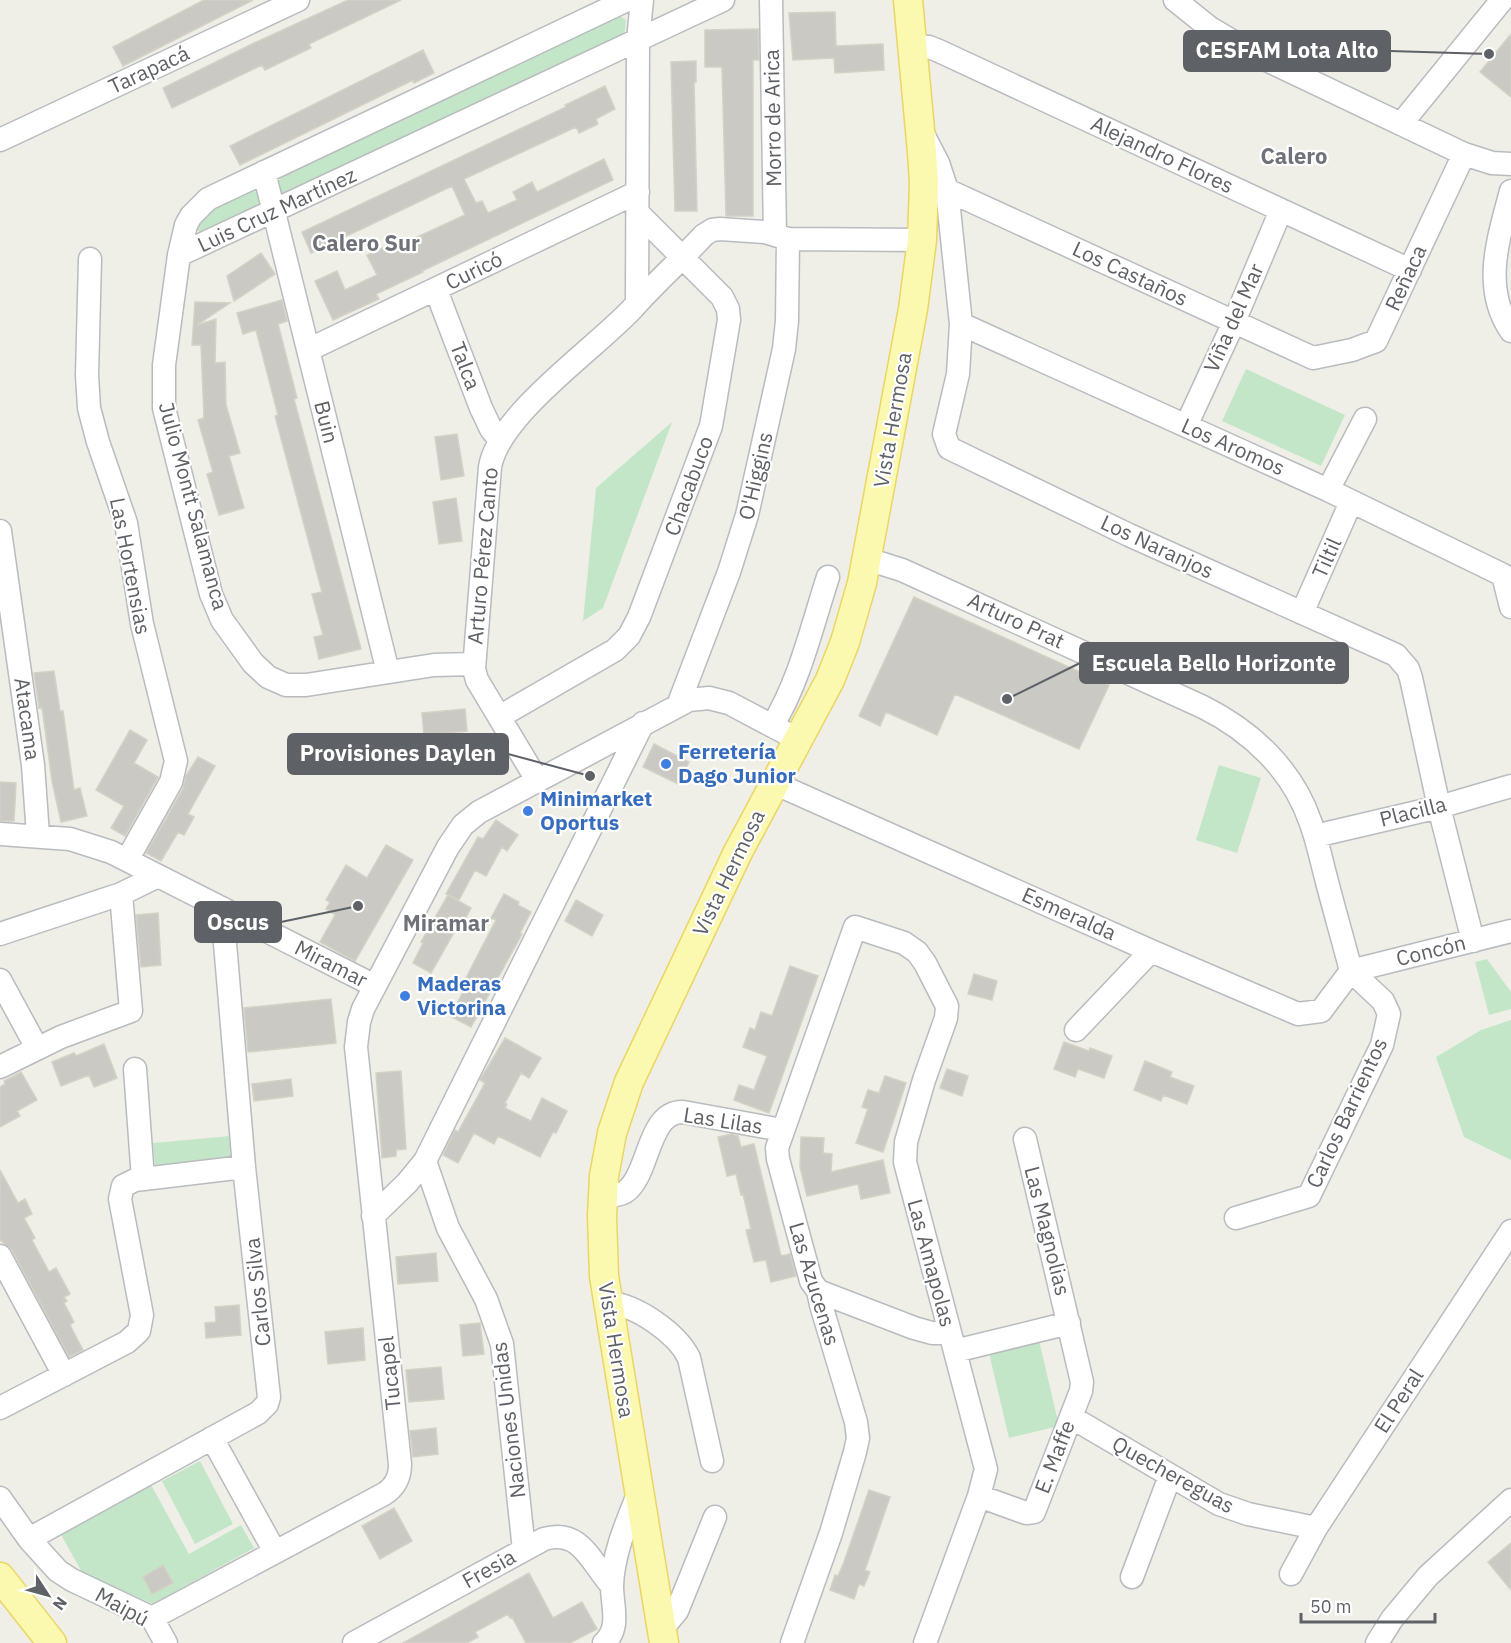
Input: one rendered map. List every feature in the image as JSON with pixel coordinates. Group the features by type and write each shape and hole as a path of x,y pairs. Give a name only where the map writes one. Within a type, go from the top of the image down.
{"main road":[{"name":"Vista Hermosa","path":"663,1636 602,1256 602,1197 607,1154 629,1082 712,904 825,690 838,661 853,616 867,559 913,309 922,240 924,183 908,0"},
{"path":"0,1577 52,1643"}],"street":[{"name":"Tarapacá","path":"0,140 298,0"},
{"name":"Luis Cruz Martínez","path":"179,255 186,225 197,208 208,199 627,0"},
{"path":"637,302 638,40 642,0"},
{"name":"Luis Cruz Martínez","path":"179,255 723,0"},
{"name":"Morro de Arica","path":"771,0 782,237"},
{"path":"1175,0 1210,28 1254,54 1464,154 1492,163 1511,164"},
{"path":"1401,124 1502,0"},
{"name":"Alejandro Flores","path":"912,46 929,47 939,51 1410,270"},
{"name":"Los Naranjos","path":"920,129 938,163 947,190 962,324 958,374 944,434 949,448 1119,530 1389,650 1403,661 1411,678 1439,807 1473,940"},
{"name":"Reñaca","path":"1313,358 1352,350 1376,341 1464,154"},
{"name":"Buin","path":"264,172 388,672"},
{"name":"Los Castaños","path":"947,190 1313,358"},
{"path":"1511,191 1499,235 1494,268 1496,293 1503,316 1511,331"},
{"name":"Chacabuco","path":"499,717 615,650 629,636 639,617 711,426 729,320 728,309 722,297 683,257 638,202"},
{"name":"Curicó","path":"309,350 436,290 638,202"},
{"name":"Viña del Mar","path":"1186,426 1234,322 1281,210"},
{"name":"Arturo Pérez Canto","path":"537,780 477,680 473,664 490,467 494,450 500,440 530,405 704,236 716,229 765,232 782,237 922,240"},
{"name":"O'Higgins","path":"679,704 729,572 747,515 784,348 787,321 782,237"},
{"name":"Julio Montt Salamanca","path":"179,255 164,365 164,408 211,594 222,620 260,671 277,682 297,686 446,664 473,664"},
{"name":"Las Hortensias","path":"90,259 87,375 89,408 98,442 126,523 142,624 176,761 171,782 127,860"},
{"name":"Talca","path":"436,290 481,408 491,429 500,440"},
{"name":"Los Aromos","path":"962,324 1328,490 1507,577 1511,607"},
{"path":"1328,490 1365,419"},
{"name":"Tiltil","path":"1302,613 1351,502"},
{"name":"Atacama","path":"0,531 33,765 38,836"},
{"name":"Arturo Prat","path":"867,559 902,570 1221,716 1255,741 1282,770 1302,803 1315,836 1351,971"},
{"path":"772,726 792,686 828,577"},
{"name":"Miramar","path":"0,834 82,842 111,852 375,986 455,835 479,812 679,704 699,698 719,699 799,740"},
{"path":"374,1216 425,1161 643,723"},
{"name":"Esmeralda","path":"774,783 1150,951 1298,1014 1321,1011 1351,971"},
{"name":"Placilla","path":"1315,836 1439,807 1511,786"},
{"path":"0,934 121,894 158,876"},
{"path":"0,1067 86,1027 131,1011 121,894"},
{"name":"Carlos Silva","path":"29,1539 258,1413 267,1404 269,1397 244,1167 222,908"},
{"name":"Las Azucenas","path":"792,1643 838,1510 858,1438 856,1422 820,1305 818,1291 811,1281 777,1148 855,927"},
{"name":"Las Amapolas","path":"855,927 904,944 917,952 947,1006 946,1018 924,1080 904,1155 952,1342 986,1462 986,1477 925,1643"},
{"name":"Concón","path":"1351,971 1511,931"},
{"path":"1076,1030 1150,951"},
{"name":"Carlos Barrientos","path":"1236,1218 1309,1196 1382,1045 1389,1014 1383,1001 1351,971"},
{"path":"0,980 37,1048"},
{"name":"Tucapel","path":"152,1618 384,1494 391,1490 399,1477 400,1464 356,1047 359,1022 375,986"},
{"path":"135,1069 143,1179"},
{"name":"Las Lilas","path":"602,1197 617,1196 629,1189 638,1175 659,1126 670,1114 683,1112 782,1130"},
{"name":"Las Magnolias","path":"1024,1139 1082,1382"},
{"name":"Naciones Unidas","path":"425,1161 448,1228 486,1299 502,1344 524,1550"},
{"path":"0,1408 132,1339 140,1331 142,1315 120,1195 127,1183 244,1167"},
{"name":"El Peral","path":"1291,1574 1316,1528 1511,1231"},
{"path":"0,1256 64,1375"},
{"name":"Las Magnolias","path":"818,1291 952,1342 1069,1323"},
{"path":"608,1303 634,1309 672,1336 683,1347 689,1358 712,1461"},
{"name":"E. Maffe","path":"979,1496 1026,1513 1034,1512 1071,1417 1082,1382"},
{"name":"Quechereguas","path":"1071,1417 1203,1496 1236,1510 1316,1528"},
{"path":"212,1438 275,1552"},
{"path":"1132,1577 1170,1476"},
{"path":"604,1643 610,1637 614,1626 612,1586 618,1549 639,1492"},
{"name":"Maipú","path":"0,1498 29,1539 64,1576 152,1618 165,1643"},
{"path":"1377,1643 1392,1619 1428,1576 1508,1508"},
{"path":"663,1636 677,1611 715,1517"},
{"name":"Fresia","path":"354,1643 552,1537 567,1538 583,1549 612,1586"}],"green space":[{"path":"620,16 626,20 625,31 620,36 282,194 278,192 276,183 284,175"},
{"path":"251,190 257,192 261,201 255,210 203,233 196,230 196,222 202,213"},
{"path":"1246,369 1345,415 1321,466 1222,421"},
{"path":"672,422 603,608 583,621 596,488"},
{"path":"1219,765 1261,778 1237,853 1196,840"},
{"path":"1487,959 1511,992 1511,1009 1489,1015 1475,962"},
{"path":"1511,1020 1511,1160 1464,1137 1436,1057 1481,1030"},
{"path":"230,1136 232,1161 155,1168 153,1143"},
{"path":"1039,1340 1059,1426 1009,1438 989,1353"},
{"path":"200,1461 233,1524 195,1544 162,1481"},
{"path":"150,1483 189,1554 241,1525 254,1548 153,1604 83,1574 60,1533"}],"building":[{"path":"204,0 253,0 123,66 113,47"},
{"path":"348,0 401,0 309,44 311,48 265,70 262,65 172,108 163,88"},
{"path":"835,12 836,46 883,44 884,70 835,73 834,58 793,60 789,13"},
{"path":"758,29 759,60 753,60 753,216 726,216 722,67 705,67 705,30"},
{"path":"1511,34 1511,97 1480,72"},
{"path":"423,50 434,73 414,83 413,80 240,165 230,146"},
{"path":"696,61 696,82 694,82 697,211 675,211 671,62"},
{"path":"605,86 615,109 596,119 598,124 579,133 576,127 464,179 476,203 482,201 488,213 517,200 513,192 532,182 537,192 604,159 613,180 376,294 379,299 333,320 315,281 337,271 345,290 377,275 367,255 387,246 389,250 465,215 452,186 311,253 302,232 566,107 565,105"},
{"path":"261,253 275,274 234,301 227,276"},
{"path":"282,300 287,321 278,324 297,398 294,399 361,649 319,659 314,637 323,635 312,594 322,592 275,416 278,415 256,330 243,334 237,313"},
{"path":"195,302 230,303 197,325 216,319 215,363 225,362 226,405 240,453 229,456 244,508 219,515 207,474 213,472 198,420 204,418 201,345 192,345"},
{"path":"457,434 464,476 441,480 435,437"},
{"path":"456,498 462,541 439,544 433,502"},
{"path":"914,597 1109,685 1079,749 955,694 937,735 886,712 880,726 859,716"},
{"path":"54,671 60,711 63,711 74,790 80,788 87,816 61,822 52,781 42,707 39,708 34,673"},
{"path":"465,709 467,731 424,735 422,713"},
{"path":"130,730 147,740 134,763 158,777 125,836 111,828 124,806 96,790"},
{"name":"Ferretería Dago Junior","path":"654,744 689,762 678,784 643,767"},
{"path":"198,757 215,766 188,814 194,817 184,835 178,832 161,861 146,853 183,789 186,776"},
{"path":"0,782 16,783 14,821 0,821"},
{"path":"496,820 518,835 507,851 502,847 486,876 475,870 459,900 446,894 478,837 483,839"},
{"path":"386,845 413,860 355,961 320,942 335,915 326,909 330,902 326,900 346,865 367,878"},
{"path":"504,894 531,912 520,933 522,934 471,1027 450,1016 463,992 460,991 471,968 496,920 491,918"},
{"path":"448,895 471,908 431,973 413,963 423,943 421,942"},
{"path":"576,900 603,915 592,936 565,921"},
{"path":"158,913 161,965 141,967 136,915"},
{"path":"790,966 818,976 769,1113 734,1100 739,1085 754,1090 767,1056 743,1047 750,1028 755,1030 761,1012 772,1016"},
{"path":"974,974 997,981 992,1000 968,994"},
{"path":"331,999 336,1043 248,1052 244,1008"},
{"path":"505,1038 541,1058 529,1078 521,1073 505,1103 507,1104 505,1108 531,1121 542,1098 567,1111 540,1157 498,1136 494,1144 474,1133 458,1163 443,1155 455,1130 458,1132 485,1083 480,1080"},
{"path":"1064,1042 1112,1056 1104,1078 1078,1069 1075,1077 1054,1069"},
{"path":"104,1044 117,1078 94,1087 89,1075 61,1086 52,1062 74,1053 76,1056"},
{"path":"1145,1061 1172,1072 1170,1077 1194,1086 1187,1104 1163,1095 1161,1101 1134,1090"},
{"path":"947,1069 968,1076 962,1096 940,1088"},
{"path":"401,1071 406,1149 396,1150 396,1156 382,1158 376,1073"},
{"path":"21,1072 37,1100 17,1111 20,1116 0,1127 0,1087 5,1084 4,1081"},
{"path":"885,1076 906,1083 883,1152 856,1143 868,1109 862,1107 868,1090 879,1093"},
{"path":"291,1079 293,1096 254,1101 252,1084"},
{"path":"731,1134 738,1136 741,1147 754,1144 781,1256 790,1254 796,1276 771,1282 766,1260 754,1262 746,1230 751,1229 743,1194 741,1195 736,1174 727,1176 718,1137"},
{"path":"801,1137 824,1138 823,1153 832,1154 831,1172 883,1160 890,1193 861,1199 858,1184 807,1196 800,1167"},
{"path":"0,1170 18,1203 25,1199 32,1214 24,1218 35,1238 32,1240 49,1272 56,1268 70,1294 64,1297 67,1301 64,1303 74,1322 70,1325 83,1350 69,1357 12,1250 0,1240"},
{"path":"436,1253 438,1281 398,1284 396,1257"},
{"path":"239,1305 241,1335 206,1338 205,1323 216,1322 215,1307"},
{"path":"480,1323 484,1354 463,1356 460,1325"},
{"path":"363,1328 365,1360 328,1364 325,1332"},
{"path":"441,1367 444,1399 409,1402 406,1370"},
{"path":"436,1428 438,1454 413,1457 410,1431"},
{"path":"869,1490 890,1497 865,1570 870,1572 864,1586 859,1584 854,1599 830,1590 835,1575 838,1576 844,1562"},
{"path":"394,1508 412,1541 380,1559 362,1526"},
{"path":"1511,1543 1511,1590 1488,1562"},
{"path":"163,1565 173,1583 152,1594 143,1577"},
{"path":"529,1573 553,1618 582,1602 597,1629 570,1643 526,1643 512,1617 510,1618 508,1614 475,1632 478,1637 467,1643 403,1643"}],"place":[{"name":"CESFAM Lota Alto","path":"1489,54"},
{"name":"Escuela Bello Horizonte","path":"1007,699"},
{"name":"Ferretería Dago Junior","path":"666,764"},
{"name":"Provisiones Daylen","path":"590,776"},
{"name":"Minimarket Oportus","path":"528,811"},
{"name":"Oscus","path":"358,906"},
{"name":"Maderas Victorina","path":"405,996"}],"district":[{"name":"Calero","path":"1294,156"},
{"name":"Calero Sur","path":"366,243"},
{"name":"Miramar","path":"446,923"}]}
